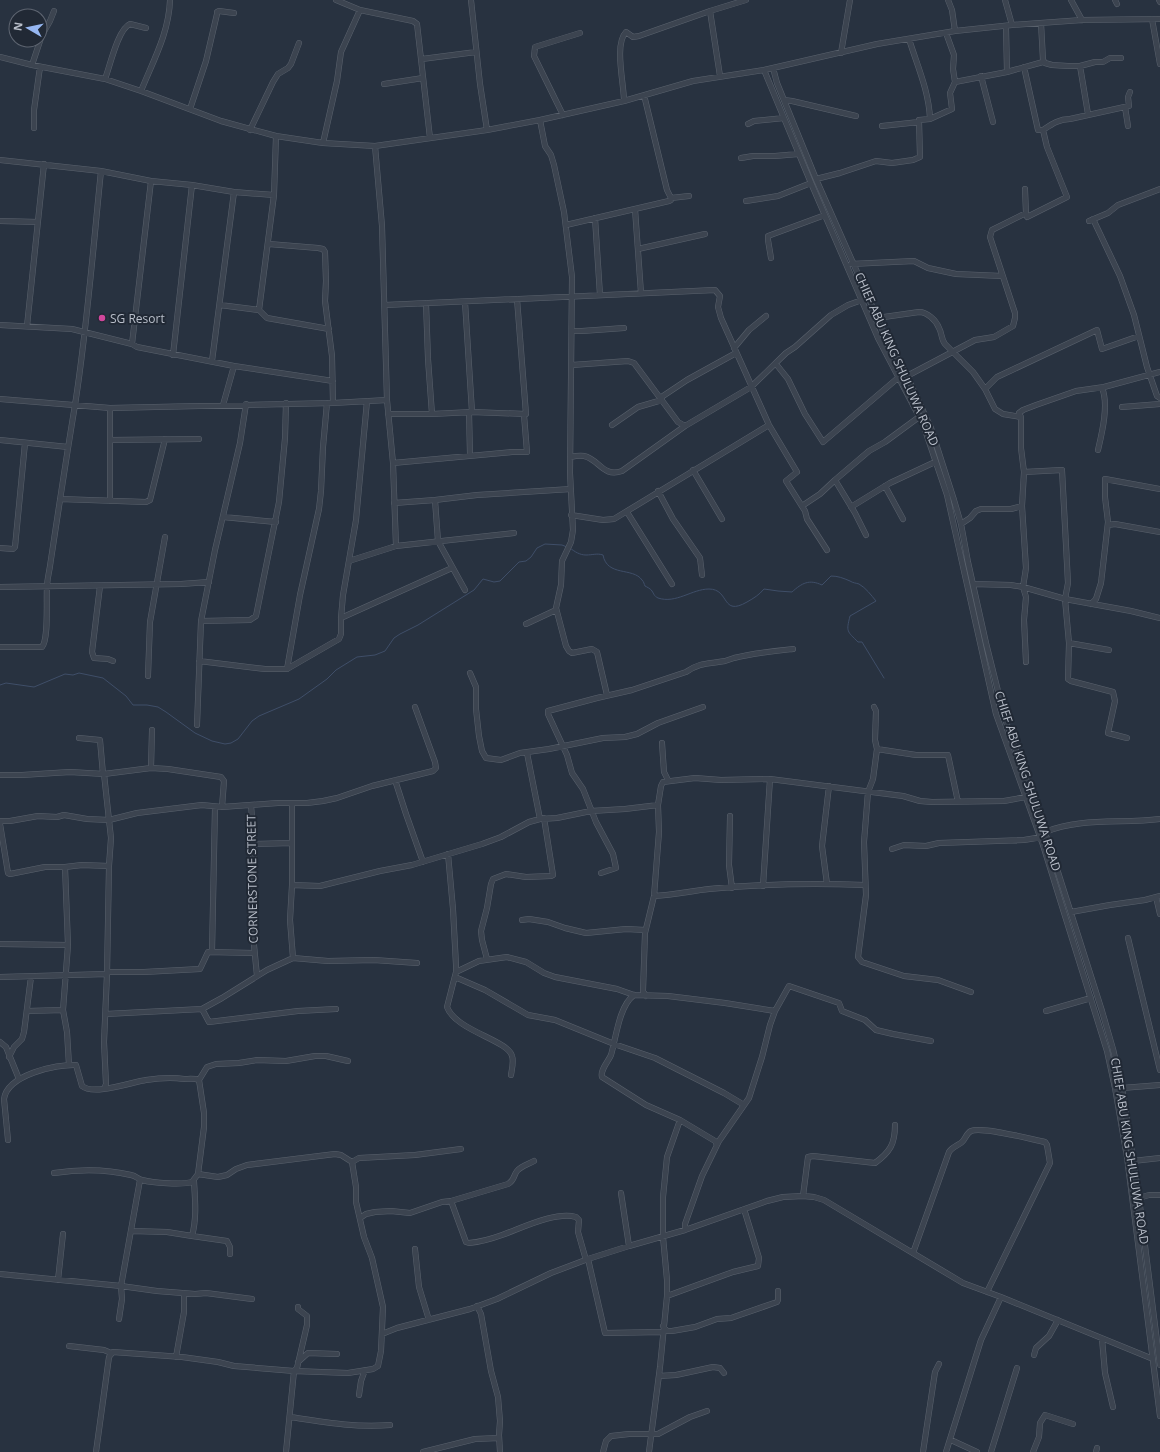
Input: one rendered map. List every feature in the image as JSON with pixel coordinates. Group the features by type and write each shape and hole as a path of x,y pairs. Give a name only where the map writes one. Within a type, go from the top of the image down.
{"street":[{"path":"141,91 162,42 169,20 170,0"},
{"path":"336,0 360,10 416,22 422,59 430,138"},
{"path":"471,0 476,52 487,130"},
{"path":"624,101 621,52 623,36 626,32 633,37 639,36 746,0"},
{"path":"841,53 850,0"},
{"path":"948,0 952,10 955,31"},
{"path":"1005,0 1012,25"},
{"path":"1071,0 1082,20"},
{"path":"323,143 337,81 341,52 360,10"},
{"path":"32,65 42,35 54,11"},
{"path":"710,11 720,76"},
{"path":"190,109 206,61 217,12 234,13"},
{"path":"1152,19 1160,64"},
{"path":"0,57 40,67 105,80 141,91 221,121 250,130 276,136 323,143 375,146 487,130 540,120 624,101 693,81 764,70 877,44 955,31 1082,20 1160,19"},
{"path":"1041,23 1043,62"},
{"path":"105,80 123,29 130,24 146,28"},
{"path":"1006,27 1007,72"},
{"path":"563,115 534,56 535,47 580,33"},
{"path":"882,126 919,122 919,120 930,118 952,109 950,93 955,82 953,69 954,55 946,33"},
{"path":"910,39 925,88 930,110 930,118"},
{"path":"250,130 273,82 278,74 288,68 291,64 299,43"},
{"path":"422,59 476,52"},
{"path":"955,82 1007,72 1043,62 1052,65 1080,66 1095,62 1103,62 1114,58 1121,58"},
{"path":"1080,66 1088,114"},
{"path":"34,128 34,110 40,67"},
{"path":"1024,67 1038,130 1043,130 1060,120 1129,106 1128,97 1130,92"},
{"name":"CHIEF ABU KING SHULUWA ROAD","path":"773,68 776,83 816,179 877,318 888,342 907,376 930,428 943,464 961,524 965,563 973,584 1005,719 1046,834 1113,1049 1122,1088 1134,1161 1160,1366"},
{"path":"764,70 798,154 878,338 923,424 947,495 965,563 996,714 1040,838 1107,1051 1117,1096 1128,1162 1160,1416"},
{"path":"981,76 993,122"},
{"path":"384,84 423,78"},
{"path":"644,95 667,190 671,198"},
{"path":"784,100 856,116"},
{"path":"1125,107 1128,126"},
{"path":"748,124 754,121 784,118"},
{"path":"540,120 545,146 551,155 554,165 566,225 571,262 572,365 570,457 572,534 571,542 562,561 561,585 556,610 568,651 572,653 588,649 596,651 607,695"},
{"path":"816,179 876,161 892,163 918,158 921,154 919,122"},
{"path":"1027,217 1067,197 1047,147 1043,130"},
{"path":"259,310 269,244 274,196 276,136"},
{"path":"375,146 382,226 387,400 393,463 396,546"},
{"path":"741,158 798,154"},
{"path":"0,160 100,171 151,181 274,196"},
{"path":"27,326 44,164"},
{"path":"0,647 43,646 47,610 47,586 75,405 84,332 100,171"},
{"path":"132,344 151,181"},
{"path":"746,201 778,196 811,184"},
{"path":"173,354 192,185"},
{"path":"907,376 975,340 994,337 1010,329 1014,324 1016,318 1015,313 992,248 990,234 992,230 1025,214 1027,208 1025,189"},
{"path":"1160,189 1118,205 1108,213 1091,220 1120,276 1134,315 1147,367 1157,396 1160,398"},
{"path":"212,361 234,192"},
{"path":"566,225 669,201 671,198 689,196"},
{"path":"635,209 641,294"},
{"path":"771,258 768,236 825,215"},
{"path":"595,218 600,295"},
{"path":"0,221 38,222"},
{"path":"638,249 705,234"},
{"path":"269,244 318,248 325,250 325,301 329,329 333,403"},
{"path":"847,265 914,261 928,268 956,274 1002,276"},
{"path":"385,305 716,290 720,296 718,307 719,312 751,387 769,425 797,472 786,481 805,510 807,519 827,550"},
{"path":"393,463 470,455 527,452 524,415 526,414 526,410 517,299"},
{"path":"570,457 584,456 604,470 616,473 628,467 674,433 751,387 786,353 795,347 831,315 848,304 862,300"},
{"path":"465,302 471,412 470,455"},
{"path":"426,303 432,414"},
{"path":"220,305 259,310 266,318 329,329"},
{"path":"877,318 913,312 924,312 937,324 942,340 973,372 985,389 991,403 1000,413 1006,415 1019,415 1030,408 1076,391 1102,388 1160,372"},
{"path":"612,425 638,407 661,399 735,350 749,330 766,316"},
{"path":"0,326 27,326 72,330 132,344 137,347 234,366 333,381"},
{"path":"572,331 582,332 624,328"},
{"path":"985,389 998,377 1097,330 1102,349 1139,336"},
{"path":"572,365 628,361 633,362 638,366 678,422 685,426"},
{"path":"776,364 788,379 804,414 823,442 899,377"},
{"path":"223,405 234,366"},
{"path":"1098,450 1104,419 1105,397 1102,388"},
{"path":"0,399 110,408 333,403 387,400"},
{"path":"199,661 265,669 287,669 338,641 341,634 341,618 356,520 367,401"},
{"path":"201,621 250,620 255,618 276,522 282,478 286,403"},
{"path":"287,669 300,595 322,491 323,447 327,403"},
{"path":"196,725 201,621 240,443 246,404"},
{"path":"1122,407 1160,404"},
{"path":"110,408 110,501"},
{"path":"388,414 471,412 524,415"},
{"path":"1019,415 1024,472 1022,506 1026,568 1023,587 1026,597 1024,620 1026,662"},
{"path":"802,506 820,494 869,451 885,442 919,417"},
{"path":"674,433 678,422"},
{"path":"571,515 608,520 614,519 769,425"},
{"path":"60,499 146,502 150,500 165,439"},
{"path":"110,440 199,439"},
{"path":"0,440 68,447"},
{"path":"0,548 13,549 16,547 25,443"},
{"path":"852,508 884,486 936,462"},
{"path":"693,470 722,519"},
{"path":"1024,472 1062,470 1068,583 1068,591 1065,599 1069,643 1068,679 1071,682 1112,692 1115,700 1108,733 1127,738"},
{"path":"1091,604 1096,599 1101,583 1108,525 1105,479 1160,489"},
{"path":"835,480 866,535"},
{"path":"884,486 903,519"},
{"path":"394,503 477,495 571,489"},
{"path":"658,491 673,519 700,558 702,575"},
{"path":"435,500 438,541 465,590"},
{"path":"961,524 970,518 976,511 981,509 1022,506"},
{"path":"627,512 672,584"},
{"path":"223,517 276,522"},
{"path":"1108,525 1115,524 1160,532"},
{"path":"349,561 396,546 514,533"},
{"path":"148,676 150,629 156,584 165,537"},
{"path":"341,618 452,568"},
{"path":"0,587 100,586 209,582"},
{"path":"973,584 1011,585 1023,587 1065,599 1160,618"},
{"path":"100,586 92,652 94,658 113,661"},
{"path":"526,624 556,610"},
{"path":"1069,643 1109,650"},
{"path":"602,873 616,868 613,854 591,811 583,790 572,773 563,746 548,712 553,709 632,690 686,672 693,666 700,664 793,649"},
{"path":"470,673 476,687 477,721 482,751 485,757 492,760 501,760 520,753 527,753 603,738 625,737 637,734 658,723 703,706"},
{"path":"109,866 82,865 45,867 10,874 8,873 0,822 38,816 57,817 64,815 87,819 108,820 147,811 202,806 222,807 307,803 337,798 372,786 433,771 436,768 415,707"},
{"path":"874,707 876,711 876,749 873,779 868,792 864,842 866,895 858,953 860,959 868,964 904,976 938,980 971,992"},
{"path":"151,768 152,730"},
{"path":"79,738 100,740 111,838 104,1042 105,1086"},
{"path":"662,743 664,772 668,780"},
{"path":"876,749 916,755 948,755 958,802"},
{"path":"487,959 481,931 488,908 493,879 506,874 526,877 553,875 527,753"},
{"path":"0,775 70,772 104,774 151,768 168,769 221,777 224,781 222,807"},
{"path":"638,994 645,930 654,896 659,832 658,805 662,782 668,780 695,778 721,780 770,779 903,796 920,801 1011,801 1026,797"},
{"path":"763,886 770,779"},
{"path":"395,780 423,862"},
{"path":"827,884 822,846 830,786"},
{"path":"292,803 292,885 290,920 293,958"},
{"name":"CORNERSTONE STREET","path":"251,805 254,844 251,914 257,976"},
{"path":"292,885 320,886 423,862 501,837 529,822 542,819 557,818 591,811 658,805"},
{"path":"212,952 215,807"},
{"path":"730,816 729,865 732,888"},
{"path":"892,848 909,845 926,846 939,843 1024,840 1040,838 1056,827 1079,823 1145,821 1160,819"},
{"path":"254,844 292,843"},
{"path":"448,854 453,909 455,974 447,1005 448,1010 464,1027 491,1040 511,1053 513,1058 511,1074"},
{"path":"65,867 68,945 63,1010 67,1032 69,1065"},
{"path":"654,896 709,889 763,886 827,884 865,885"},
{"path":"1071,912 1158,897 1160,914"},
{"path":"522,920 529,919 548,922 586,933 626,929 645,930"},
{"path":"1128,938 1160,1070"},
{"path":"0,944 68,945"},
{"path":"0,977 65,976 200,970 208,952 254,953"},
{"path":"455,974 479,961 510,957 526,962 544,973 555,977 646,996 668,996 775,1011"},
{"path":"106,1014 202,1009 266,970 293,958 328,961 374,960 417,962"},
{"path":"455,974 528,1015 554,1020 614,1044 655,1058 724,1093 744,1105"},
{"path":"9,1057 14,1047 23,1036 28,1011 31,976"},
{"path":"685,1230 685,1224 695,1194 717,1142 744,1105 751,1092 775,1011 789,986 839,1004 842,1011 866,1020 876,1030 931,1041"},
{"path":"638,994 627,1001 616,1031 610,1057 601,1074 603,1079 646,1105 680,1120 717,1142"},
{"path":"1046,1011 1091,998"},
{"path":"202,1009 210,1022 298,1011 336,1009"},
{"path":"28,1011 63,1010"},
{"path":"1095,1013 1102,1011"},
{"path":"0,1042 6,1047 19,1079"},
{"path":"6,1047 14,1047"},
{"path":"192,1236 196,1205 194,1181 198,1174 204,1127 204,1113 199,1080 207,1067 216,1064 239,1063 257,1060 286,1061 316,1056 326,1056 348,1061"},
{"path":"8,1140 4,1096 8,1088 19,1079 48,1068 76,1065 84,1087 105,1086 112,1088 146,1080 171,1077 199,1080"},
{"path":"1122,1088 1160,1085"},
{"path":"649,1452 650,1435 659,1376 667,1296 663,1237 663,1197 667,1157 680,1120"},
{"path":"804,1196 808,1157 813,1156 875,1164 891,1148 895,1133 895,1125"},
{"path":"913,1253 949,1152 952,1147 962,1142 969,1132 975,1129 986,1130 1045,1142 1047,1145 1050,1163 987,1292"},
{"path":"352,1162 359,1158 415,1155 461,1148"},
{"path":"69,1346 111,1353 116,1352 176,1357 218,1362 234,1366 294,1371 348,1373 373,1369 378,1366 382,1334 383,1307 372,1258 364,1237 356,1202 356,1187 352,1162 341,1154 335,1154 247,1164 236,1168 227,1175 218,1177 198,1174"},
{"path":"1134,1161 1160,1158"},
{"path":"360,1218 366,1214 376,1212 392,1211 410,1214 442,1202 451,1201 510,1183 519,1169 534,1161"},
{"path":"54,1173 69,1170 85,1170 131,1175 140,1180 177,1183 188,1183 194,1181"},
{"path":"119,1319 122,1299 121,1286 140,1180"},
{"path":"621,1193 629,1246"},
{"path":"1139,1198 1149,1195 1160,1195"},
{"path":"382,1334 397,1328 429,1320 497,1299 551,1273 629,1246 685,1230 783,1196 804,1196 824,1200 963,1283 1153,1359"},
{"path":"451,1201 466,1242 469,1244 503,1235 549,1218 569,1215 576,1217 579,1220 578,1232 587,1260 605,1333 663,1329 672,1331 695,1327 717,1319 731,1318 777,1302 778,1291"},
{"path":"358,1209 366,1214"},
{"path":"667,1296 733,1272 758,1266 759,1258 744,1210"},
{"path":"132,1231 167,1232 227,1241 230,1247 230,1254"},
{"path":"58,1280 63,1234"},
{"path":"415,1249 419,1287 429,1320"},
{"path":"0,1274 157,1291 206,1293 252,1299"},
{"path":"1142,1274 1149,1274"},
{"path":"176,1357 184,1312 184,1293"},
{"path":"946,1452 981,1340 1001,1297"},
{"path":"477,1306 481,1314 491,1371 498,1397 500,1452"},
{"path":"286,1452 294,1371 298,1362 307,1325 307,1316 298,1309 298,1307"},
{"path":"1034,1355 1036,1348 1049,1336 1058,1320"},
{"path":"1102,1339 1105,1373 1113,1407"},
{"path":"96,1452 107,1366 111,1353"},
{"path":"298,1362 308,1353 338,1354"},
{"path":"923,1452 935,1372 939,1364"},
{"path":"659,1376 676,1375 713,1367 720,1368 724,1373"},
{"path":"991,1452 1017,1368"},
{"path":"359,1395 361,1381 365,1370"},
{"path":"603,1452 606,1441 611,1436 629,1434 658,1434 690,1417 707,1411"},
{"path":"1033,1452 1039,1437 1040,1423 1045,1415 1073,1424"},
{"path":"290,1417 346,1425 390,1425"},
{"path":"423,1452 475,1439 499,1438"},
{"path":"950,1440 977,1452"}],"waterway":[{"path":"0,685 6,683 34,687 65,674 73,675 79,673 103,678 126,696 133,705 158,707 195,733 212,741 225,744 231,743 238,739 252,721 259,716 299,699 327,679 336,670 357,657 375,655 385,651 394,638 418,625 474,590 483,579 494,582 500,581 519,562 526,561 531,557 537,548 545,544 562,545 567,547"},
{"path":"570,548 576,552 586,555 603,555 605,562 610,566 638,576 643,581 645,586 658,598 665,599 678,598 696,591 709,589 716,590 729,604 739,606 756,596 764,589 792,592 799,586 809,582 822,585 831,576 840,577 859,584 876,601 850,616 848,631 858,642 862,642 884,678"}],"place":[{"name":"SG Resort","path":"102,318"}]}
